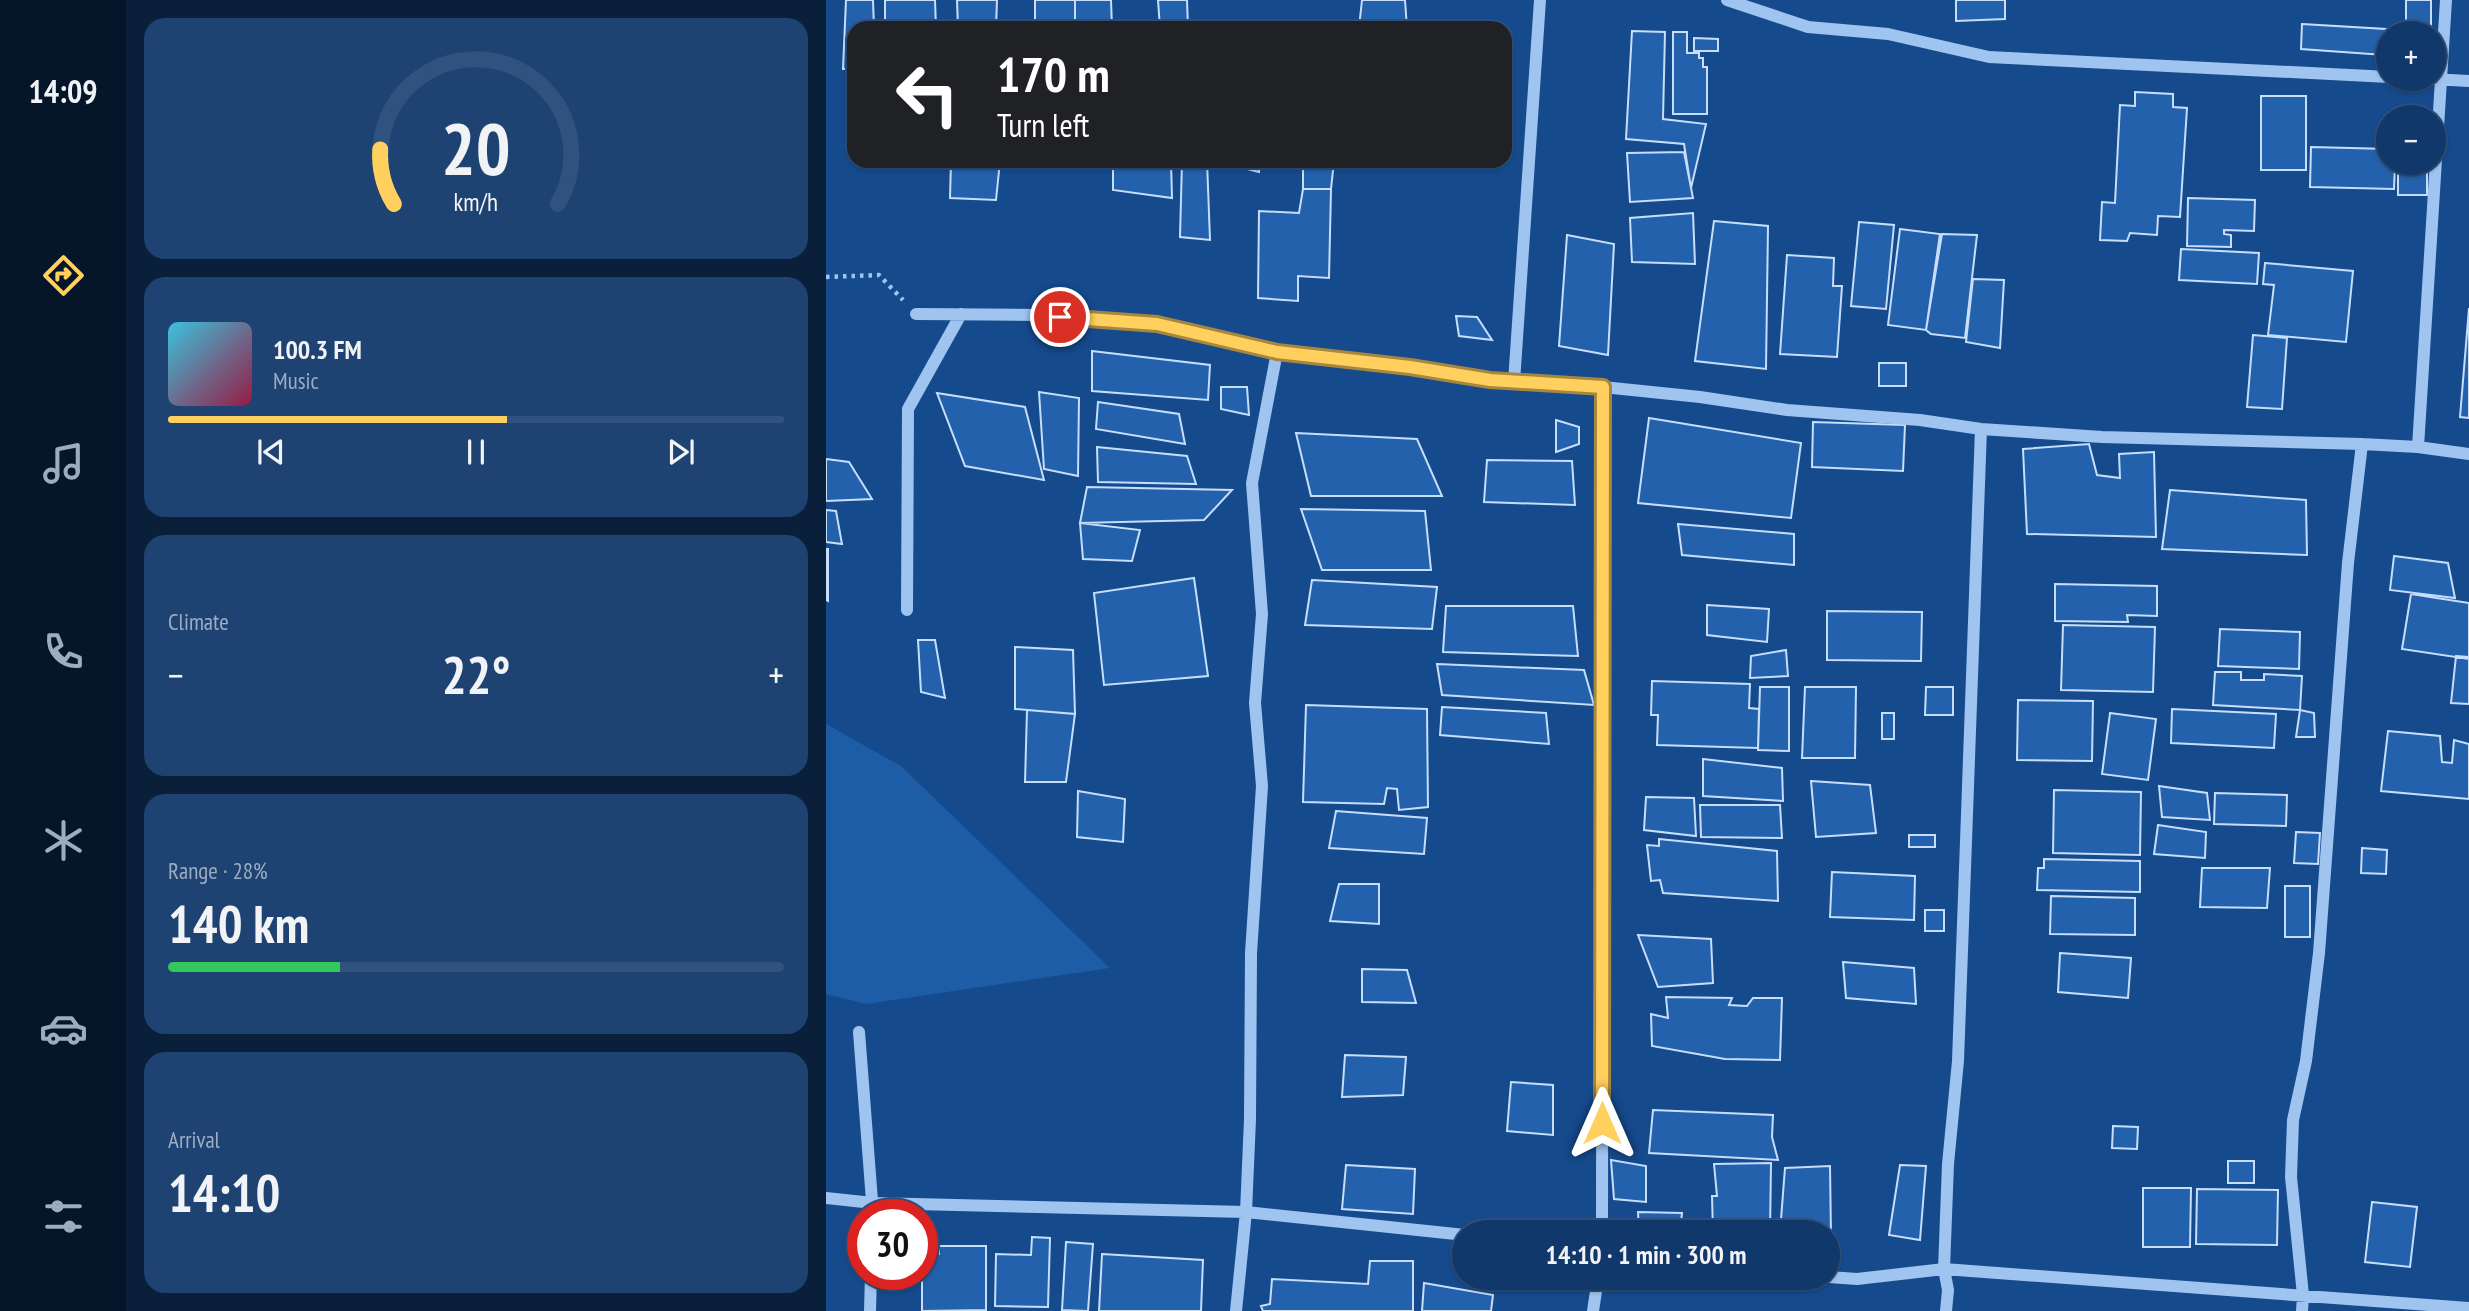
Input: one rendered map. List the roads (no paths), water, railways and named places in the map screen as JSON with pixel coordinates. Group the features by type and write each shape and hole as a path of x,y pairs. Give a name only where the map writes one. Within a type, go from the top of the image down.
{"street":[{"path":"1514,382 1540,0"},
{"path":"1727,0 1808,27 1888,34 1989,57 2376,75"},
{"path":"2444,21 2446,0"},
{"path":"2446,80 2469,81"},
{"path":"2418,447 2436,91"},
{"path":"916,314 1036,315 1157,324 1277,352 1410,367 1490,380 1603,387 1700,397 1787,410 1920,420 1980,429 2102,437 2362,444 2418,447 2469,454"},
{"path":"907,611 908,409 961,314"},
{"path":"1236,1311 1246,1212 1250,1119 1251,953 1262,786 1255,702 1262,614 1252,483 1277,352"},
{"path":"1602,1220 1603,387"},
{"path":"1946,1311 1948,1290 1944,1269 1948,1164 1958,1061 1980,429"},
{"path":"2302,1311 2303,1295 2291,1177 2293,1121 2306,1061 2319,953 2347,576 2362,444"},
{"path":"859,1032 872,1199"},
{"path":"826,1198 847,1203"},
{"path":"938,1210 1246,1212 1452,1234"},
{"path":"1840,1278 1857,1279 1944,1269 2469,1308"},
{"path":"870,1311 871,1290"},
{"path":"1593,1311 1596,1290"}]}
